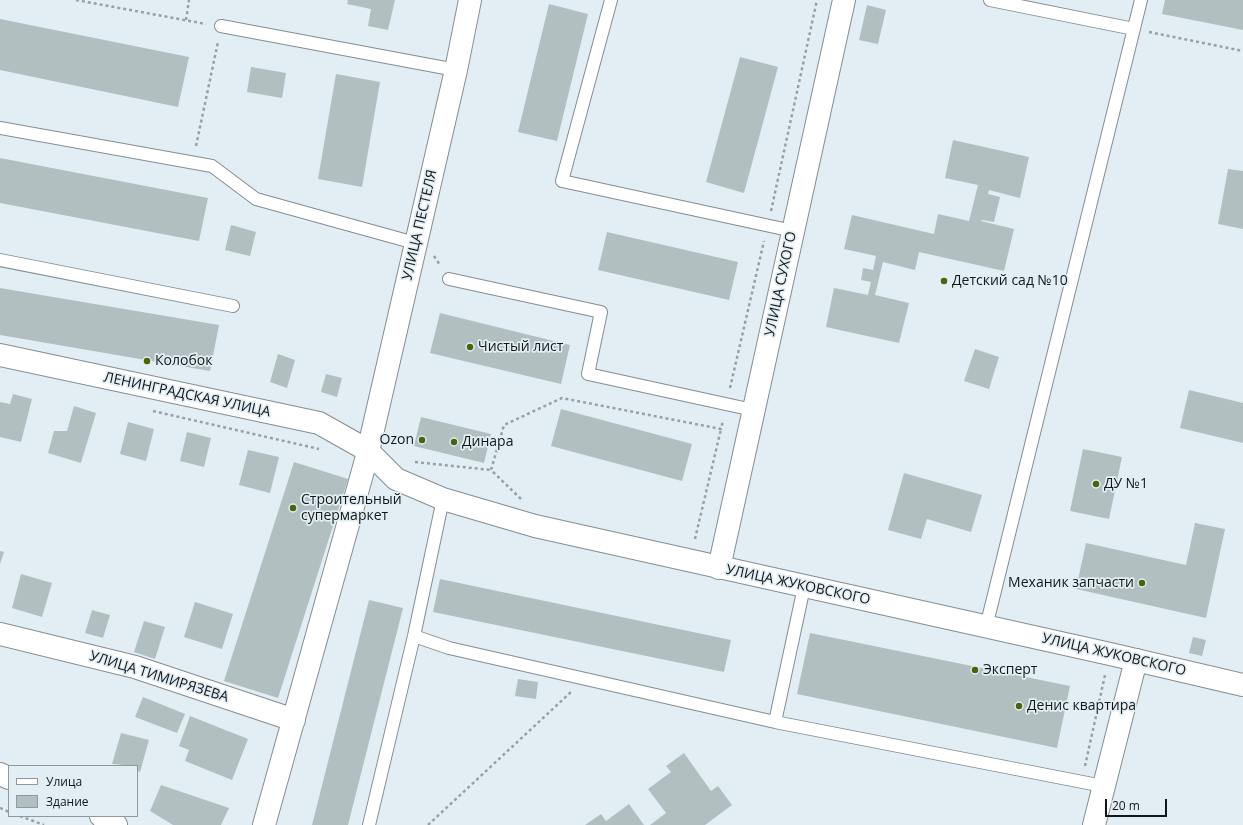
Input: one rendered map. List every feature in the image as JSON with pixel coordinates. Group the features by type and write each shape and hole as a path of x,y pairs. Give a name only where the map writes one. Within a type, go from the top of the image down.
{"street":[{"name":"УЛИЦА ПЕСТЕЛЯ","path":"264,825 368,450 456,70 470,0"},
{"name":"УЛИЦА СУХОГО","path":"720,560 844,0"},
{"name":"ЛЕНИНГРАДСКАЯ УЛИЦА","path":"0,355 319,423 368,450"},
{"name":"УЛИЦА ЖУКОВСКОГО","path":"368,450 396,479 443,499 535,526 720,560 804,587 1110,654 1243,685"},
{"name":"УЛИЦА ТИМИРЯЗЕВА","path":"0,634 135,667 294,720"},
{"path":"1094,825 1136,660"},
{"path":"103,817 116,825"}],"lane":[{"path":"611,0 562,181 793,231"},
{"path":"990,0 1134,29"},
{"path":"986,627 1141,0"},
{"path":"221,26 456,70"},
{"path":"0,128 212,166 256,199 415,243"},
{"path":"0,260 233,306"},
{"path":"449,279 601,312 588,374 753,410"},
{"path":"369,825 414,636 443,499"},
{"path":"775,722 804,587"},
{"path":"414,636 449,648 775,722 1103,786"}],"path":[{"path":"76,0 221,26 193,162"},
{"path":"186,20 190,0"},
{"path":"720,560 693,544 768,226 817,0"},
{"path":"1134,29 1243,51"},
{"path":"529,501 521,499 491,470 504,426 562,398 721,429"},
{"path":"1081,782 1110,654"},
{"path":"428,825 585,678"},
{"path":"23,817 44,825"}],"building":[{"path":"348,0 395,0 388,30 368,26 371,9 347,4"},
{"path":"1165,0 1243,0 1243,30 1162,14"},
{"path":"549,4 588,14 557,141 518,132"},
{"path":"867,5 886,10 878,44 859,40"},
{"path":"0,19 189,57 178,107 0,70"},
{"path":"740,57 778,67 744,193 706,182"},
{"path":"251,67 286,73 282,98 247,92"},
{"path":"336,74 380,82 362,187 318,179"},
{"path":"953,140 1029,157 1020,198 989,190 988,194 1000,197 994,222 981,221 1014,229 1004,271 919,252 915,270 883,262 875,295 909,303 899,343 826,327 834,288 868,295 871,282 861,280 863,268 873,270 876,256 844,249 852,215 934,234 938,214 969,221 978,185 945,178"},
{"path":"0,158 208,198 199,241 0,203"},
{"path":"1228,169 1243,171 1243,229 1218,224"},
{"path":"231,225 256,232 250,256 225,250"},
{"path":"607,232 738,262 729,300 598,270"},
{"path":"0,288 219,325 210,371 0,335"},
{"path":"440,313 570,345 561,384 430,353"},
{"path":"975,349 999,357 989,389 964,381"},
{"path":"278,354 295,360 287,388 270,382"},
{"path":"326,374 342,378 337,397 321,392"},
{"path":"1189,390 1243,403 1243,443 1180,428"},
{"path":"13,394 32,399 21,442 0,437 0,402 10,404"},
{"path":"74,406 96,413 81,463 48,453 54,431 67,431"},
{"path":"561,409 692,444 682,481 551,446"},
{"path":"421,417 491,434 484,463 414,446"},
{"path":"128,422 154,429 146,461 120,454"},
{"path":"187,432 211,438 204,467 180,461"},
{"name":"ДУ №1","path":"1083,449 1122,457 1109,519 1070,511"},
{"path":"248,450 279,457 270,493 239,485"},
{"path":"294,462 348,479 278,698 224,681"},
{"path":"904,473 982,495 971,532 927,519 921,539 888,530"},
{"path":"1195,523 1225,529 1206,618 1076,589 1086,543 1186,565"},
{"path":"0,551 4,552 0,564"},
{"path":"21,574 52,583 42,617 12,608"},
{"path":"440,579 731,640 724,672 433,612"},
{"path":"369,600 403,608 348,825 312,825"},
{"path":"195,602 233,614 222,649 184,637"},
{"path":"92,610 110,615 103,638 85,633"},
{"path":"144,621 165,627 155,659 134,652"},
{"path":"810,633 1070,686 1057,748 797,694"},
{"path":"1193,637 1206,640 1202,656 1189,653"},
{"path":"518,679 538,682 536,699 515,696"},
{"path":"143,697 185,714 177,733 135,717"},
{"path":"190,716 248,739 232,780 185,761 189,750 179,746"},
{"path":"121,733 149,740 140,772 138,771 138,765 112,764"},
{"path":"684,753 711,791 718,786 732,805 705,825 650,825 666,813 648,789 671,772 666,766"},
{"path":"161,785 229,808 221,825 173,825 150,811"},
{"path":"629,804 644,825 585,825 601,814 606,821"}],"place":[{"name":"Детский сад №10","path":"944,281"},
{"name":"Чистый лист","path":"470,347"},
{"name":"Колобок","path":"147,361"},
{"name":"Ozon","path":"422,440"},
{"name":"Динара","path":"454,442"},
{"name":"ДУ №1","path":"1096,484"},
{"name":"Строительный супермаркет","path":"293,508"},
{"name":"Механик запчасти","path":"1142,583"},
{"name":"Эксперт","path":"975,670"},
{"name":"Денис квартира","path":"1019,706"}]}
